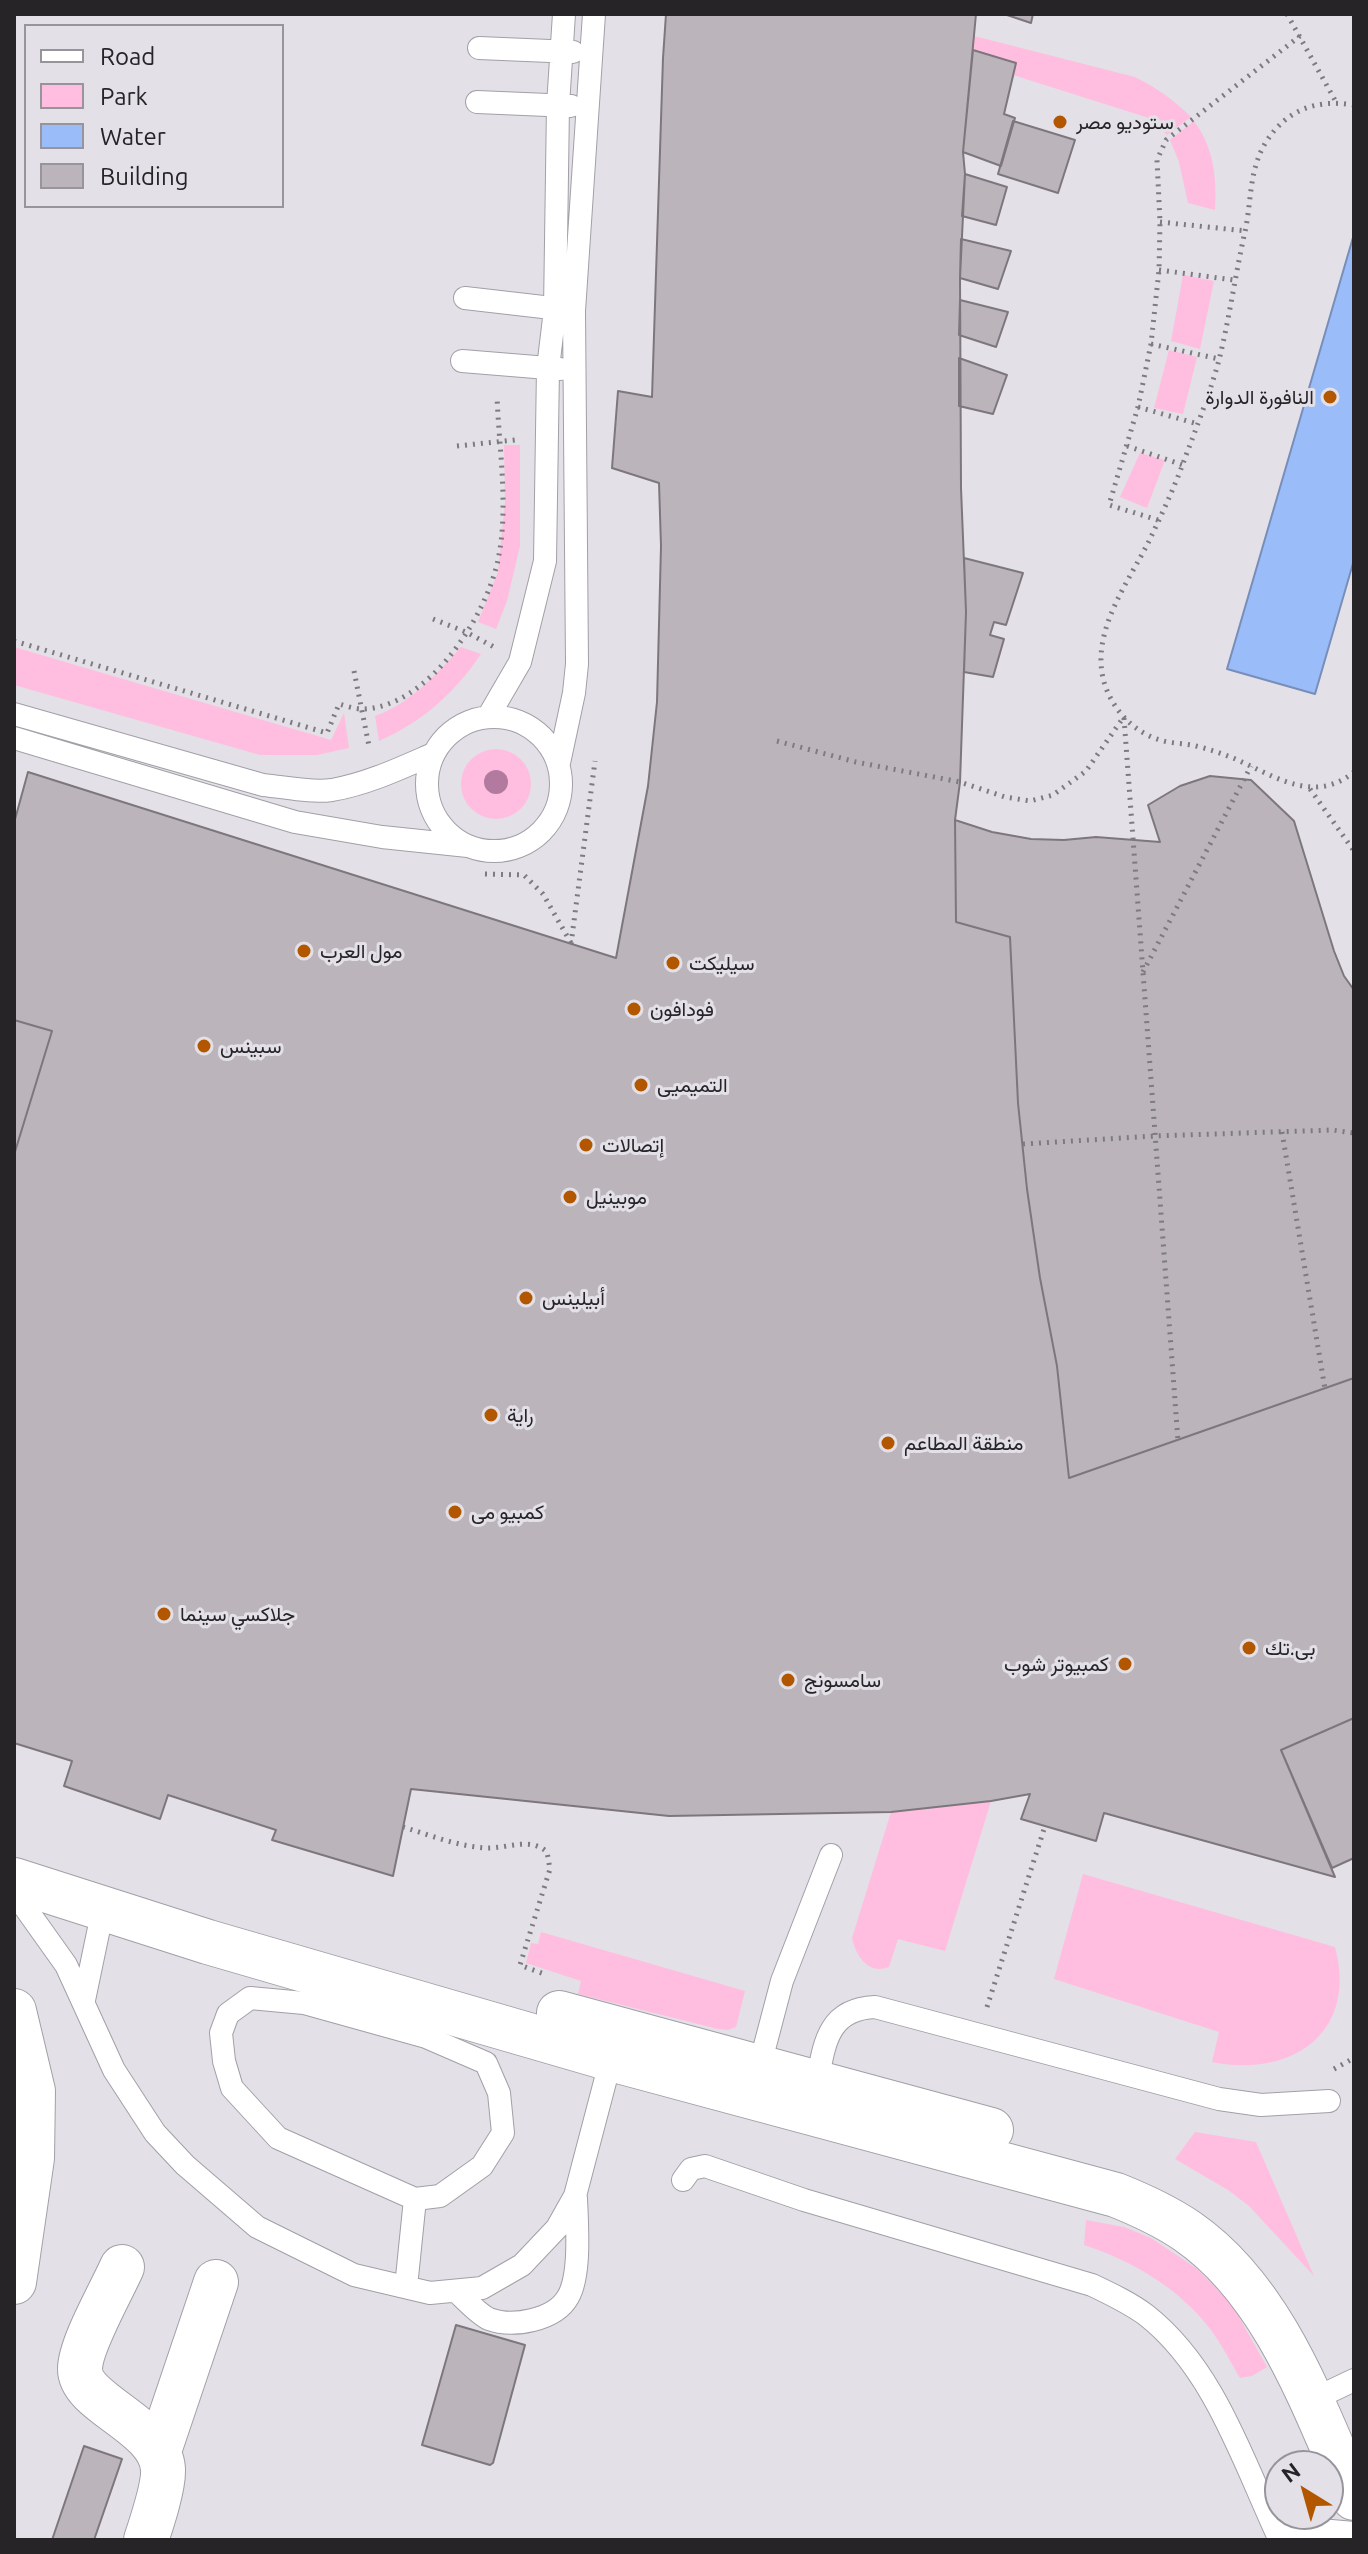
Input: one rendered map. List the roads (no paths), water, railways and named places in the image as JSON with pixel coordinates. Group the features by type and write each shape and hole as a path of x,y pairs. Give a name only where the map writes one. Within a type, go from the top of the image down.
{"street":[{"path":"14,1854 199,1912 569,2016 755,2081 815,2097 1116,2195 1153,2210 1218,2255 1246,2284 1332,2391 1347,2440 1354,2498"},
{"path":"14,1880 223,1946 611,2059 755,2081"},
{"path":"14,2011 33,2091 32,2158 14,2282"},
{"path":"122,2267 85,2348 79,2370 89,2391 128,2420 159,2451"},
{"path":"146,2540 163,2471 159,2451 216,2282"}],"lane":[{"path":"559,763 577,664 573,370 564,310 558,105 564,14"},
{"path":"488,717 520,662 545,561 548,368 564,310 588,108 594,14"},
{"path":"479,48 590,52"},
{"path":"477,102 588,108"},
{"path":"465,298 564,310"},
{"path":"462,361 573,370"},
{"path":"14,714 263,785 294,789 330,790 376,778 433,754"},
{"path":"14,738 295,822 489,851 511,849 531,841 547,826 558,807 562,785 559,763 549,743 532,728 511,718 488,717 466,722 447,736 433,754 427,775 428,797 436,817 449,834 468,846"},
{"path":"755,2081 782,1981 831,1855"},
{"path":"14,1892 66,1965 114,2070 155,2133 185,2165 257,2227 354,2275 430,2293 482,2288 522,2265 557,2228 575,2196 611,2059"},
{"path":"84,2000 103,1909"},
{"path":"250,1998 304,2003 426,2037 486,2063 499,2093 503,2133 482,2166 440,2196 415,2199 278,2138 232,2088 224,2061 221,2033 228,2014 250,1998"},
{"path":"815,2097 832,2027 843,2014 859,2007 875,2007 1219,2099 1261,2105 1329,2101"},
{"path":"683,2180 691,2169 705,2166 804,2200 1092,2285 1119,2298 1145,2314 1168,2334 1190,2361 1230,2430 1277,2533 1354,2533"},
{"path":"456,2291 488,2319 517,2323 555,2311 568,2297 574,2277 577,2229 575,2196"},
{"path":"406,2287 415,2199"}],"water":[{"name":"النافورة الدوارة","path":"1354,234 1354,560 1315,694 1227,669"}],"place":[{"name":"ستوديو مصر","path":"1060,122"},
{"name":"النافورة الدوارة","path":"1330,397"},
{"name":"مول العرب","path":"304,951"},
{"name":"سيليكت","path":"673,963"},
{"name":"فودافون","path":"634,1009"},
{"name":"سبينس","path":"204,1046"},
{"name":"التميميى","path":"641,1085"},
{"name":"إتصالات","path":"586,1145"},
{"name":"موبينيل","path":"570,1197"},
{"name":"أبيلينس","path":"526,1298"},
{"name":"راية","path":"491,1415"},
{"name":"منطقة المطاعم","path":"888,1443"},
{"name":"كمبيو مى","path":"455,1512"},
{"name":"جلاكسي سينما","path":"164,1614"},
{"name":"بى.تك","path":"1249,1648"},
{"name":"كمبيوتر شوب","path":"1125,1664"},
{"name":"سامسونج","path":"788,1680"}]}
